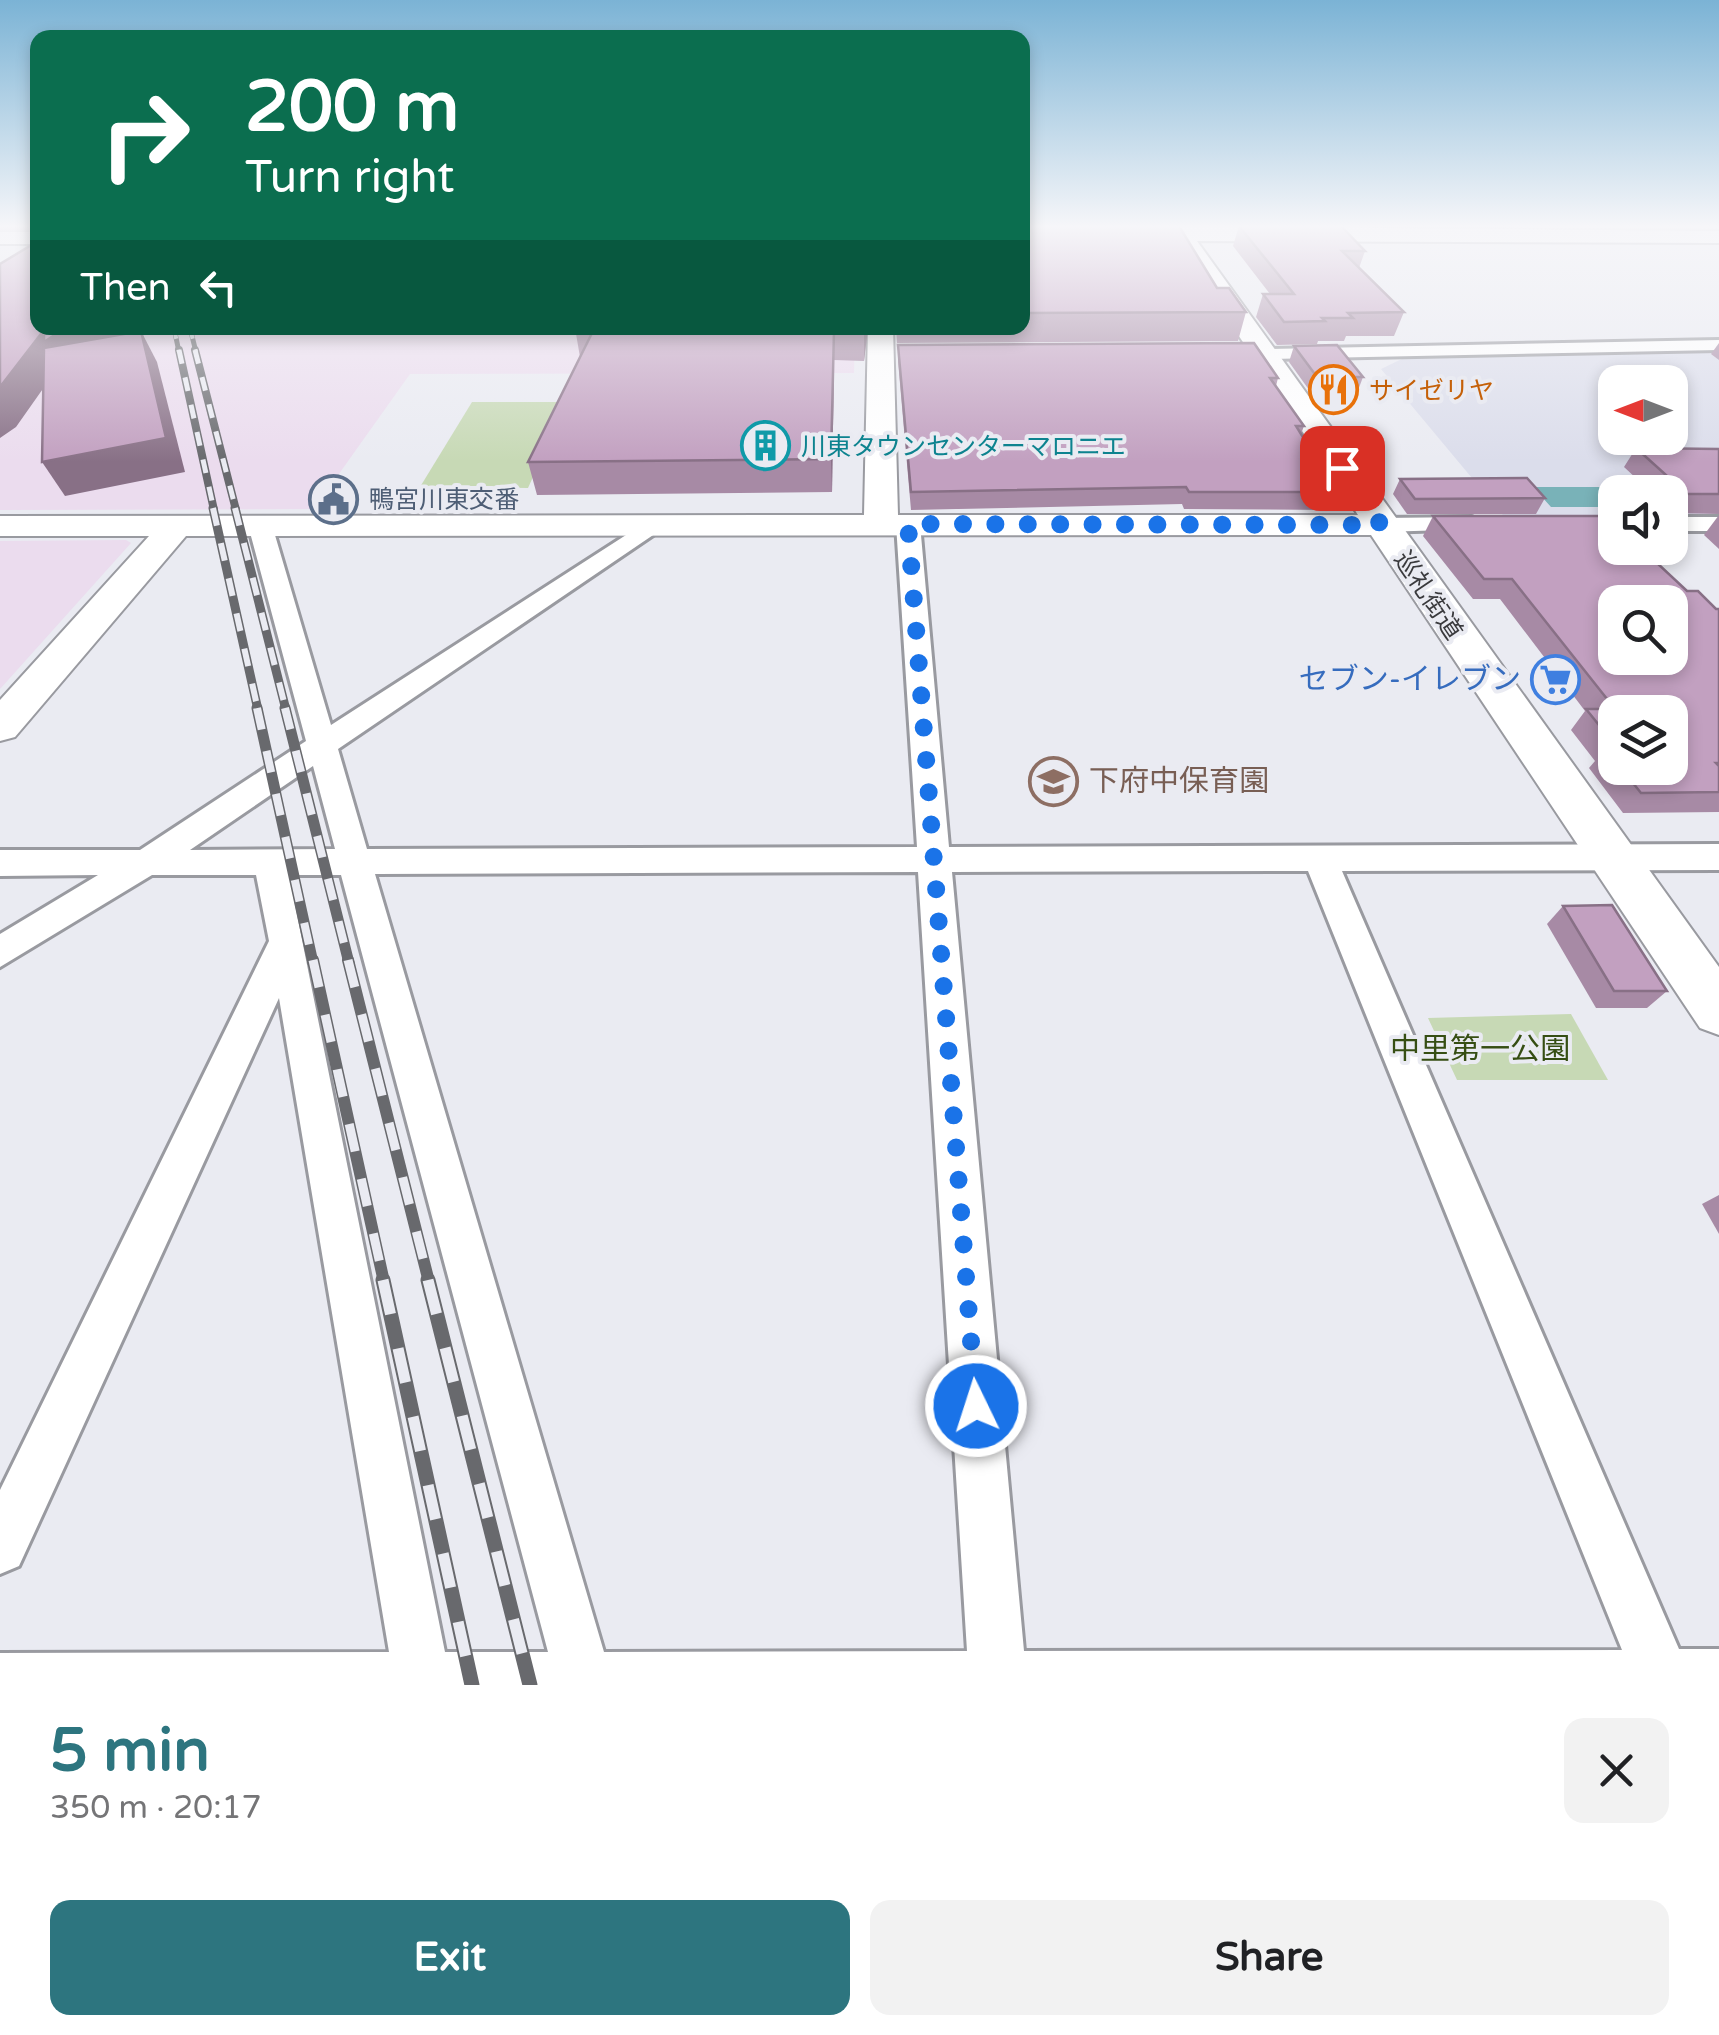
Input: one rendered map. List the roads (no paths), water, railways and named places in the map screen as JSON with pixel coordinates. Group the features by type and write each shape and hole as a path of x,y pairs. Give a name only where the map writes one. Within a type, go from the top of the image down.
{"street":[{"name":"巡礼街道","path":"1226,305 1719,1010"},
{"path":"886,344 895,524 934,861 997,1682"},
{"path":"1256,352 1719,345"},
{"path":"0,952 142,865 654,524"},
{"path":"0,526 1498,524"},
{"path":"1688,524 1719,524"},
{"path":"0,727 177,525"},
{"path":"260,525 584,1680"},
{"path":"0,863 1719,857"},
{"path":"1320,859 1662,1678"},
{"path":"270,863 423,1683"},
{"path":"0,1547 287,941"},
{"path":"0,1682 1719,1678"}],"water":[{"path":"1533,487 1598,487 1598,507 1551,507"}],"railway":[{"path":"175,335 179,352"},
{"path":"192,335 196,352"},
{"path":"179,350 214,510"},
{"path":"195,350 236,510"},
{"path":"213,508 258,710"},
{"path":"235,508 286,710"},
{"path":"257,708 313,963"},
{"path":"285,708 349,963"},
{"path":"313,960 384,1282"},
{"path":"348,960 429,1282"},
{"path":"383,1280 472,1685"},
{"path":"428,1280 530,1685"}],"place":[{"name":"サイゼリヤ","path":"1334,390"},
{"name":"川東タウンセンターマロニエ","path":"766,446"},
{"name":"鴨宮川東交番","path":"334,499"},
{"name":"セブン-イレブン","path":"1556,679"},
{"name":"下府中保育園","path":"1054,781"}],"park label":[{"name":"中里第一公園","path":"1480,1049"}]}
